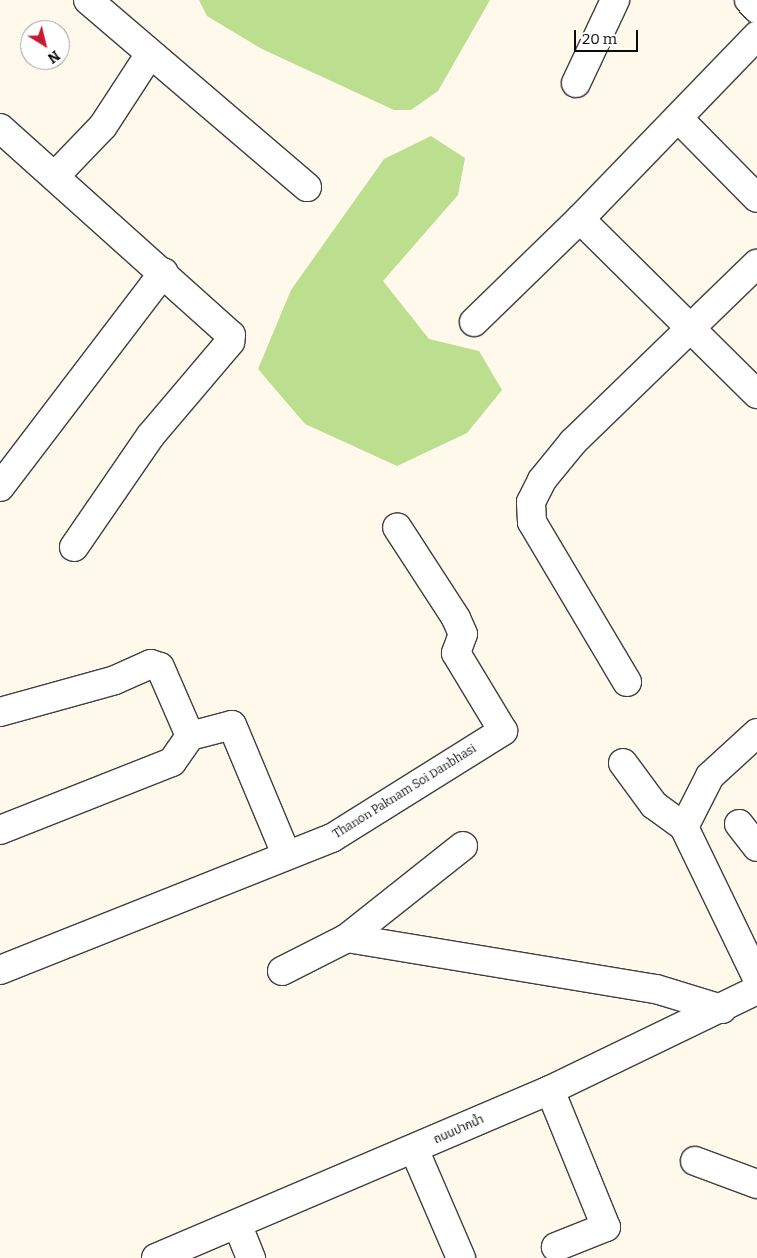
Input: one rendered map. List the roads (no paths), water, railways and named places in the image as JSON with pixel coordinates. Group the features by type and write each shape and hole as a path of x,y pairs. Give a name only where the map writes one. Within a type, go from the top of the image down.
{"street":[{"path":"88,0 307,187"},
{"path":"576,83 615,0"},
{"path":"749,0 757,9"},
{"path":"474,322 580,219 757,36"},
{"path":"55,176 103,126 150,54"},
{"path":"678,118 757,198"},
{"path":"0,128 227,328 230,342 151,435 74,547"},
{"path":"580,219 757,394"},
{"path":"627,682 532,522 531,502 572,442 692,330 757,264"},
{"path":"0,486 164,272"},
{"name":"Thanon Paknam Soi Danbhasi","path":"0,970 286,854 332,838 503,731 456,653 464,634 456,618 396,528"},
{"path":"0,712 115,680 151,664 160,667 190,736"},
{"path":"0,830 172,762 190,736 232,725 286,854"},
{"path":"684,827 710,776 757,733"},
{"path":"623,763 654,805 684,827 757,978"},
{"path":"739,824 757,848"},
{"path":"282,971 346,938 463,846"},
{"path":"346,938 656,989 722,1009"},
{"name":"ถนนปากน้ำ","path":"156,1258 238,1226 550,1090 722,1009 757,990"},
{"path":"550,1090 606,1227 556,1247"},
{"path":"414,1150 461,1258"},
{"path":"695,1161 757,1184"},
{"path":"238,1226 251,1258"}]}
